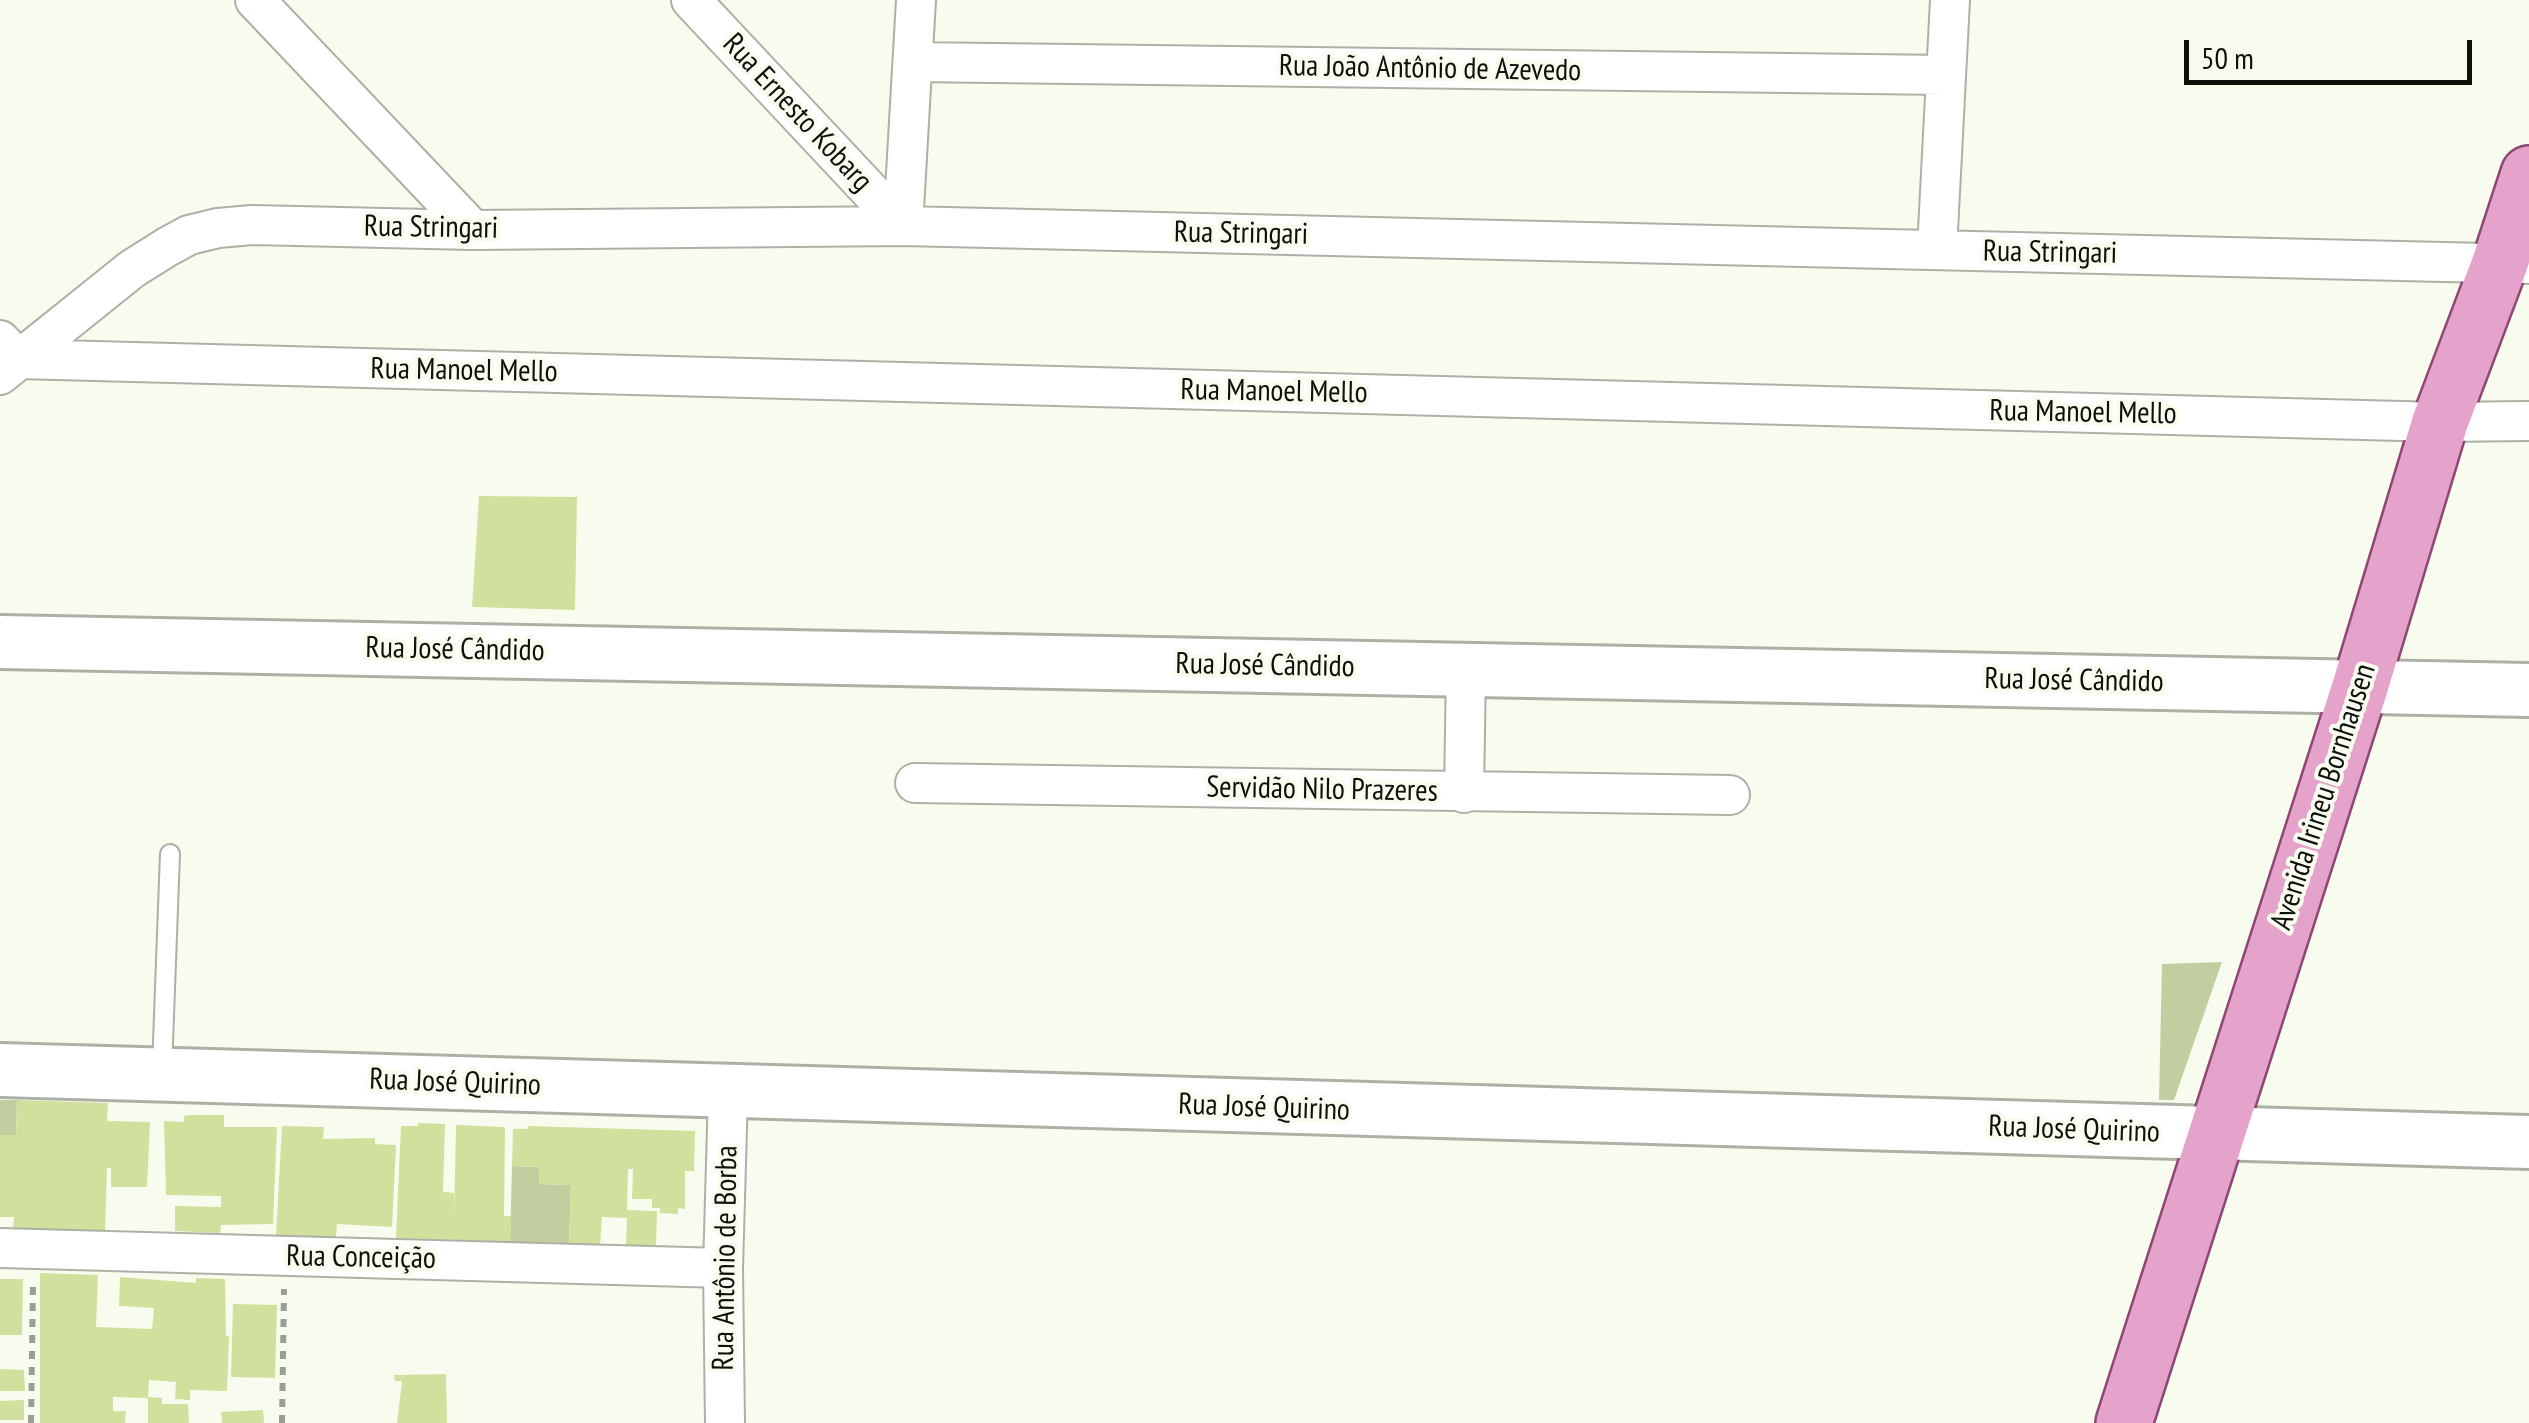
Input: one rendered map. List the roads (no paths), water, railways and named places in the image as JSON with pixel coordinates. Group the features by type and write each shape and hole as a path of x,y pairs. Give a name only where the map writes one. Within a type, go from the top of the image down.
{"main road":[{"name":"Avenida Irineu Bornhausen","path":"2124,1423 2360,687 2440,422 2514,264 2529,174"},
{"name":"Rua José Cândido","path":"0,642 2529,690"},
{"name":"Rua José Quirino","path":"0,1070 2529,1142"}],"street":[{"path":"255,0 473,230"},
{"name":"Rua Ernesto Kobarg","path":"691,0 903,226"},
{"path":"903,226 916,0"},
{"path":"1937,250 1950,0"},
{"name":"Rua João Antônio de Azevedo","path":"913,62 1946,76"},
{"name":"Rua Stringari","path":"6,358 132,269 189,235 252,225 473,230 903,226 2514,264"},
{"name":"Rua Manoel Mello","path":"6,358 2440,422 2529,421"},
{"path":"1464,793 1466,670"},
{"name":"Servidão Nilo Prazeres","path":"914,783 1730,795"},
{"name":"Rua Antônio de Borba","path":"725,1423 723,1268 728,1093"},
{"name":"Rua Conceição","path":"17,1248 723,1268"}],"lane":[{"path":"162,1075 170,854"}]}
